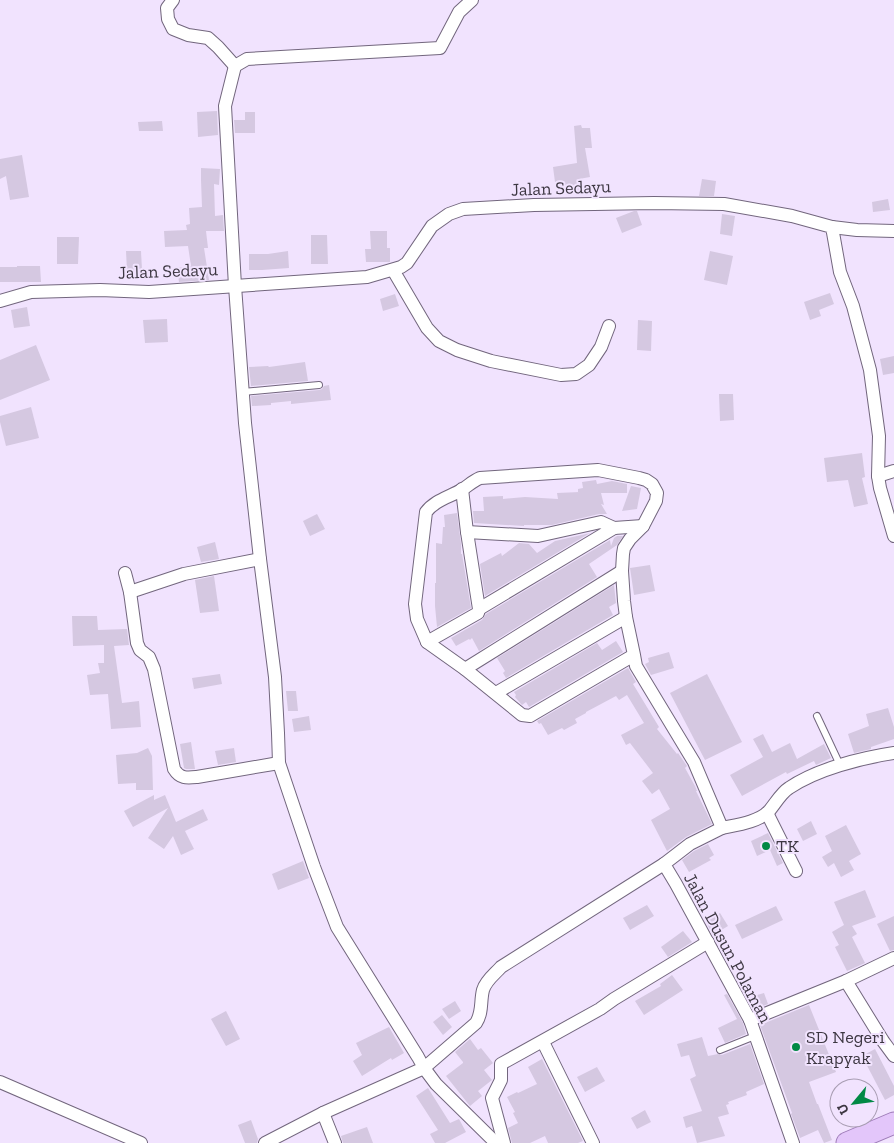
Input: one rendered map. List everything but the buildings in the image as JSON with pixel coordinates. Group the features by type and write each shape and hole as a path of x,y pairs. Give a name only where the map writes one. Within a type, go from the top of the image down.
{"main road":[{"path":"847,1143 894,1123"}],"street":[{"path":"173,0 167,8 168,19 173,29 188,35 208,38 218,46 235,66"},
{"path":"472,0 459,12 440,48 247,59 235,66 225,106 245,424 275,677 279,763 314,867 338,927 424,1068 436,1084 496,1143"},
{"name":"Jalan Sedayu","path":"0,301 31,292 100,290 149,292 367,276 401,267 432,226 449,214 463,209 534,205 724,204 792,216 832,227 894,231"},
{"path":"832,227 840,272 854,306 870,370 879,436 878,476 894,536"},
{"path":"393,270 427,328 439,341 457,350 491,361 561,375 576,374 589,365 601,347 609,326"},
{"path":"634,655 530,716 522,715 465,669 427,642 417,619 415,604 426,512 430,506 480,478 598,470 639,478 652,484 657,493 656,501 643,526 624,548 622,571 626,618 634,655 636,666 694,762 722,828"},
{"path":"878,476 894,471"},
{"path":"462,489 479,609"},
{"path":"467,532 538,536 601,522 614,528"},
{"path":"427,642 478,613 479,609 614,528 643,526"},
{"path":"130,592 184,574 260,559"},
{"path":"465,669 622,571"},
{"path":"125,573 130,592 137,643 140,650 149,657 154,669 174,769 177,774 182,777 197,778 279,763"},
{"path":"496,693 626,618"},
{"name":"Jalan Dusun Polaman","path":"793,1143 750,1020 664,864 690,844 722,828 749,822 767,813 787,789 812,775 840,765 894,753"},
{"path":"767,813 796,870"},
{"path":"265,1143 323,1113 424,1068 476,1023 480,1016 483,989 488,980 501,967 664,864"},
{"path":"504,1143 492,1098 501,1080 501,1064 600,1009 708,942"},
{"path":"750,1020 894,958"},
{"path":"846,980 894,1056"},
{"path":"543,1042 593,1143"},
{"path":"0,1082 141,1143"},
{"path":"323,1113 335,1143"}],"lane":[{"path":"243,392 319,385"},
{"path":"817,716 840,765"},
{"path":"720,1050 755,1036"}],"place":[{"name":"TK","path":"766,846"},
{"name":"SD Negeri Krapyak","path":"796,1047"}]}
